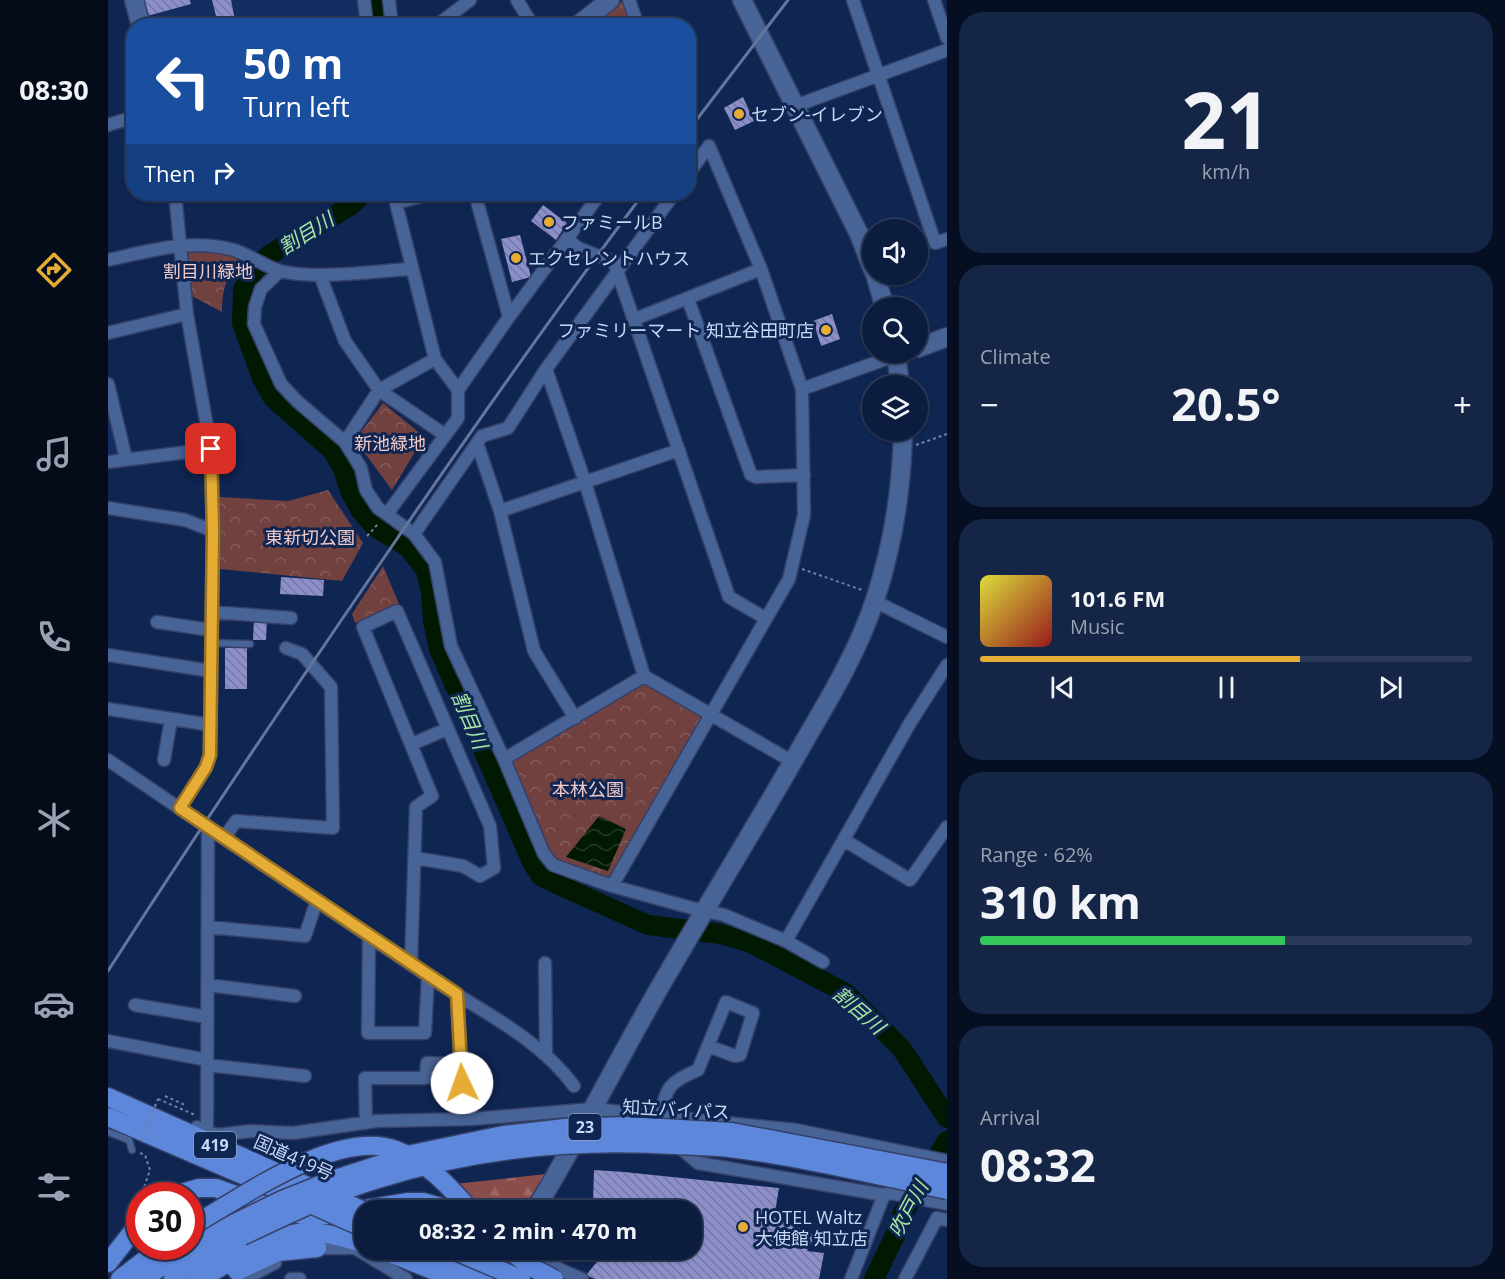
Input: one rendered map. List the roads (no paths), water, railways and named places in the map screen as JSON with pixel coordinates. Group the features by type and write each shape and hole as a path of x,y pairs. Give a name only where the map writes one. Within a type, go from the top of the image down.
{"highway":[{"name":"国道419号","path":"108,1097 354,1207"},
{"name":"国道419号","path":"108,1118 186,1149 354,1224"},
{"name":"知立バイパス","path":"143,1279 195,1244 282,1200 332,1180 412,1154 503,1135 565,1128 627,1126 732,1132 947,1173"},
{"name":"知立バイパス","path":"173,1279 242,1236 324,1199 374,1180 500,1150 561,1143 629,1142 728,1148 851,1170 944,1199"},
{"path":"204,1219 299,1164 337,1150 365,1145 396,1150 417,1160 442,1180 461,1200"},
{"path":"204,1188 216,1188 276,1210 303,1215 330,1215 354,1211"},
{"path":"200,1279 257,1247 281,1238 308,1232 354,1241"},
{"path":"108,1263 126,1240"},
{"path":"222,1279 278,1252 318,1248"},
{"path":"120,1279 145,1260"},
{"path":"407,1260 455,1279"},
{"path":"439,1260 484,1279"},
{"path":"476,1260 521,1279"},
{"path":"522,1260 532,1268 554,1279"}],"street":[{"path":"134,0 139,18"},
{"path":"364,0 366,18"},
{"path":"389,0 391,18"},
{"path":"446,18 470,0"},
{"path":"517,0 528,18"},
{"path":"587,18 610,0"},
{"path":"629,0 635,18"},
{"path":"742,0 862,242"},
{"path":"853,0 935,243 947,239"},
{"path":"934,0 947,38"},
{"path":"795,106 947,50"},
{"path":"108,124 126,119"},
{"path":"612,886 789,579 804,514 802,389 761,270 709,146 696,163"},
{"path":"176,201 187,314 211,449 213,531 210,755 206,767 180,808"},
{"path":"403,201 396,203 435,359 458,390"},
{"path":"477,201 509,317"},
{"path":"387,514 458,418 458,390 595,201"},
{"path":"414,534 482,436 508,428 546,369 670,201"},
{"path":"567,239 578,248 614,262 729,597 765,618"},
{"path":"108,260 180,244 214,245 276,269 320,275 412,269"},
{"path":"276,269 261,289 255,308 254,324 281,384 297,401 345,442 361,468 366,490 378,508 414,534 435,562 451,646 504,759 543,854 553,865 612,886 704,914 724,915 786,941 823,962"},
{"path":"635,320 761,270"},
{"path":"320,275 345,341 379,390 445,435"},
{"path":"688,299 751,475 756,477 804,475"},
{"path":"108,333 187,314"},
{"path":"928,344 947,337"},
{"path":"345,442 379,390 435,359"},
{"path":"802,389 874,363"},
{"path":"546,369 585,482 644,676 793,762"},
{"path":"108,384 126,459"},
{"path":"541,1200 686,943 851,661 875,598 892,536 900,494 903,441"},
{"path":"477,443 500,510 534,651 575,718"},
{"path":"108,462 211,449"},
{"path":"500,510 679,450"},
{"path":"108,508 184,520 213,531"},
{"path":"875,598 947,637"},
{"path":"411,963 416,807 432,796 363,627 397,611 490,826 494,868 480,876 462,866 415,858"},
{"path":"212,612 291,618"},
{"path":"157,622 211,636"},
{"path":"224,838 236,821 333,828 332,687 302,654 286,648"},
{"path":"108,655 211,670"},
{"path":"786,941 910,723 947,665"},
{"path":"504,759 644,676"},
{"path":"108,709 211,725"},
{"path":"164,760 171,719"},
{"path":"412,744 447,729"},
{"path":"108,760 546,1054 574,1086"},
{"path":"844,840 910,880 947,827"},
{"path":"207,1132 208,828"},
{"path":"208,927 305,936 317,900"},
{"path":"369,935 368,1033 425,1033 428,976"},
{"path":"544,963 546,1054"},
{"path":"207,985 295,996"},
{"path":"457,994 464,1119"},
{"path":"661,1116 664,1097 677,1079 698,1070 726,1002 753,1013 740,1055 735,1056 708,1046"},
{"path":"135,1005 207,1017"},
{"path":"108,1041 207,1062 305,1076"},
{"path":"366,1123 364,1078 426,1078 427,1063 460,1065"},
{"path":"108,1087 217,1135 251,1131 293,1133 377,1121 464,1119 593,1109 796,1130 947,1161"},
{"path":"640,1114 698,1163 887,1194 944,1199"},
{"path":"851,1279 887,1194"},
{"path":"905,1279 937,1218 947,1220"},
{"path":"244,1279 272,1264 318,1248 355,1248 406,1279"},
{"path":"494,1279 504,1260"},
{"path":"546,1260 561,1270 582,1279"},
{"path":"291,1279 300,1279"}],"lane":[{"path":"211,636 250,644"},
{"path":"108,1132 129,1140 132,1150"}],"water":[{"path":"599,816 626,829 608,871 566,857"}],"waterway":[{"name":"割目川","path":"372,0 375,18"},
{"name":"割目川","path":"355,201 269,255 255,270 243,290 242,323 262,378 273,398 332,450 343,468 350,491 361,511 375,527 408,547 426,570 439,649 533,864 541,876 648,925 721,934 751,943 846,993 902,1049 947,1118"},
{"name":"吹戸川","path":"874,1279 897,1231 902,1215 947,1141"}],"railway":[{"path":"696,121 788,0"},
{"path":"108,971 247,759 421,504 546,326 638,201"}],"place":[{"name":"セブン-イレブン","path":"739,114"},
{"name":"ファミールB","path":"549,222"},
{"name":"エクセレントハウス","path":"516,258"},
{"name":"ファミリーマート 知立谷田町店","path":"826,330"},
{"name":"HOTEL Waltz 大使館 知立店","path":"743,1227"}],"park label":[{"name":"割目川緑地","path":"208,271"},
{"name":"新池緑地","path":"390,443"},
{"name":"東新切公園","path":"310,537"},
{"name":"本林公園","path":"588,789"}]}
